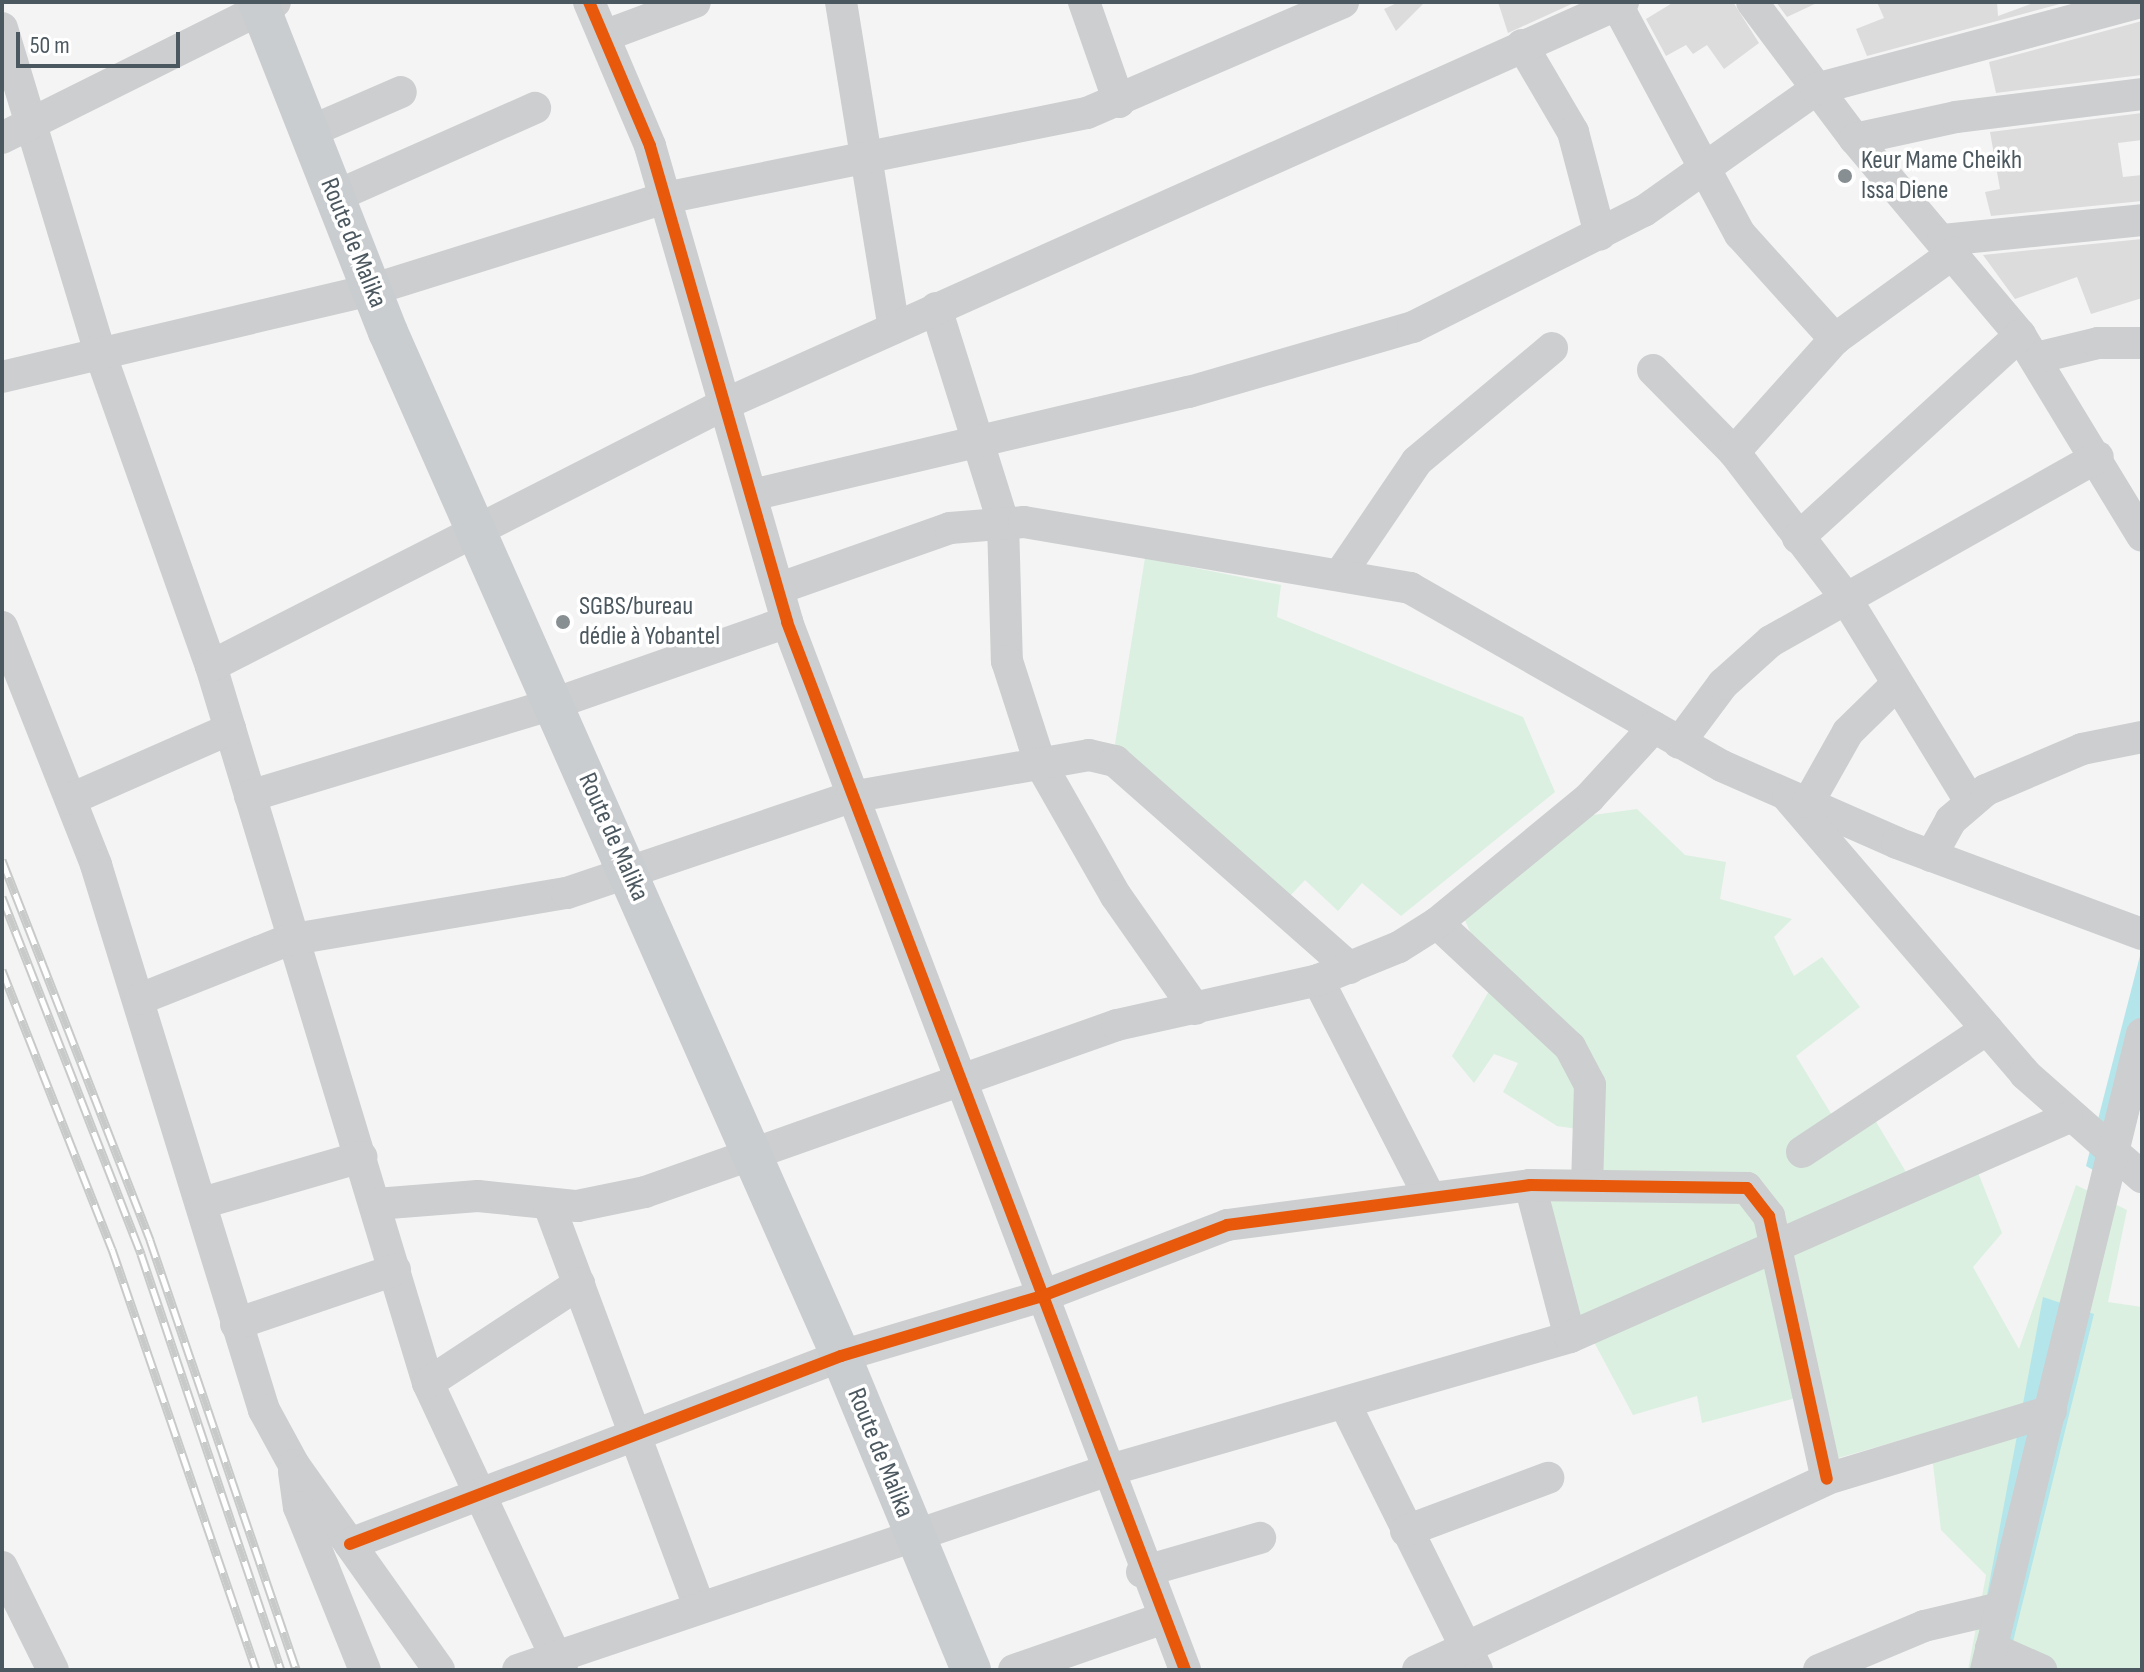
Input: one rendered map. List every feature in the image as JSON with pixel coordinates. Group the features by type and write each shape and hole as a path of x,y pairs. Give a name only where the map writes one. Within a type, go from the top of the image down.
{"main road":[{"name":"Route de Malika","path":"264,5 309,132 371,290 841,1356 912,1535 971,1670"}],"street":[{"path":"589,2 665,198 725,404 756,494 787,622 851,797 963,1075 1045,1295 1142,1572 1185,1670"},
{"path":"604,36 695,2"},
{"path":"841,2 894,328"},
{"path":"1084,2 1119,102"},
{"path":"2,377 99,350 371,290 665,198 1119,102 1343,2"},
{"path":"1752,2 1855,139 1949,247 2028,346 2098,457 2142,536"},
{"path":"756,494 983,443 1413,327 1600,234 1703,169 1816,89 2140,2"},
{"path":"211,666 478,535 725,404 1522,45 1549,15 1620,3 1703,169 1740,234 1835,339"},
{"path":"2,138 32,127 264,5"},
{"path":"2,28 99,350 211,666 288,940 376,1204 428,1383 486,1496 559,1663"},
{"path":"1522,45 1573,132 1600,234"},
{"path":"309,132 401,92"},
{"path":"1855,139 1956,117 2142,94"},
{"path":"334,197 535,108"},
{"path":"1734,452 1835,339 1949,247 2142,220"},
{"path":"936,308 983,443 1003,522 1007,661 1040,763 1116,896 1195,1009"},
{"path":"1798,538 2028,346 2142,343"},
{"path":"1341,573 1417,461 1552,348"},
{"path":"1653,370 1734,452 1843,594 1969,800"},
{"path":"376,1204 478,1196 549,1205 645,1192 963,1075 1117,1025 1318,980 1350,968 1437,923 1666,735 1750,658 1843,594 2098,457"},
{"path":"780,588 950,528 1003,522 1341,573 1432,596 1666,735 1797,799 1931,856 2142,934"},
{"path":"250,796 553,704 787,622"},
{"path":"2,627 71,799 140,999 264,1410 294,1465 439,1670"},
{"path":"1797,799 1848,732 1896,685"},
{"path":"71,799 230,729"},
{"path":"1931,856 1969,800 2059,758 2142,737"},
{"path":"140,999 288,940 567,893 851,797 1089,755 1115,761 1350,968"},
{"path":"1797,799 1987,1029 2067,1118 2142,1177"},
{"path":"1437,923 1570,1047 1590,1085 1587,1184"},
{"path":"1318,980 1429,1196"},
{"path":"1802,1152 1987,1029"},
{"path":"2041,1670 1988,1659 2142,1034"},
{"path":"518,1670 559,1663 700,1608 1106,1471 1570,1337 2067,1118"},
{"path":"202,1203 361,1157"},
{"path":"1530,1185 1570,1337"},
{"path":"350,1544 638,1439 841,1356 1045,1295 1227,1225 1530,1185 1747,1188 1769,1216 1827,1479"},
{"path":"549,1205 700,1608"},
{"path":"236,1324 395,1270"},
{"path":"428,1383 579,1284"},
{"path":"1345,1404 1470,1660"},
{"path":"1418,1670 1470,1660 1827,1479 2051,1411"},
{"path":"294,1465 299,1507 365,1670"},
{"path":"1406,1531 1548,1478"},
{"path":"1142,1572 1260,1538"},
{"path":"2,1567 53,1670"},
{"path":"1819,1670 1924,1626 2000,1608"},
{"path":"1014,1670 1161,1619"}],"green space":[{"path":"1145,558 1281,585 1277,617 1523,717 1555,792 1401,916 1362,883 1338,911 1305,880 1289,897 1114,750"},
{"path":"1637,809 1685,855 1726,862 1720,899 1792,919 1774,937 1794,976 1822,957 1860,1007 1796,1056 1841,1130 1875,1120 1906,1172 1969,1150 2002,1233 1973,1267 2019,1349 2076,1185 2127,1210 2108,1302 2142,1307 2142,1670 1968,1670 1986,1575 1941,1530 1929,1432 1835,1459 1818,1392 1702,1423 1697,1396 1633,1415 1579,1314 1539,1182 1600,1178 1603,1133 1557,1126 1503,1092 1518,1063 1494,1054 1474,1083 1452,1056 1493,984 1464,918 1593,815"}],"water":[{"path":"2142,948 2142,1100 2120,1185 2086,1166"},
{"path":"2043,1297 2094,1314 2006,1670 1973,1670"}],"building":[{"path":"1399,2 1425,2 1396,31 1384,9"},
{"path":"1498,2 1576,2 1508,33"},
{"path":"1674,2 1733,2 1759,43 1724,69 1707,45 1693,54 1686,45 1666,56 1646,19"},
{"path":"1776,2 1819,2 1787,17"},
{"path":"1877,2 1997,2 1998,16 2036,2 2067,2 1867,56 1856,29 1884,18"},
{"path":"2142,21 2142,75 1996,93 1989,62"},
{"path":"2142,113 2142,140 2118,143 2123,177 2142,175 2142,201 1991,216 1985,192 2000,189 1990,132"},
{"path":"2142,239 2142,298 2091,314 2077,277 2015,299 1983,255"}],"railway":[{"path":"2,860 150,1240 296,1670"},
{"path":"2,897 141,1254 281,1670"},
{"path":"2,970 112,1249 256,1670"}],"cycle path":[{"path":"589,2 650,146 787,622 1185,1670"},
{"path":"350,1544 841,1356 1045,1295 1227,1225 1530,1185 1747,1188 1769,1216 1827,1479"}],"place":[{"name":"Keur Mame Cheikh Issa Diene","path":"1845,176"},
{"name":"SGBS/bureau dédie à Yobantel","path":"563,622"}]}
